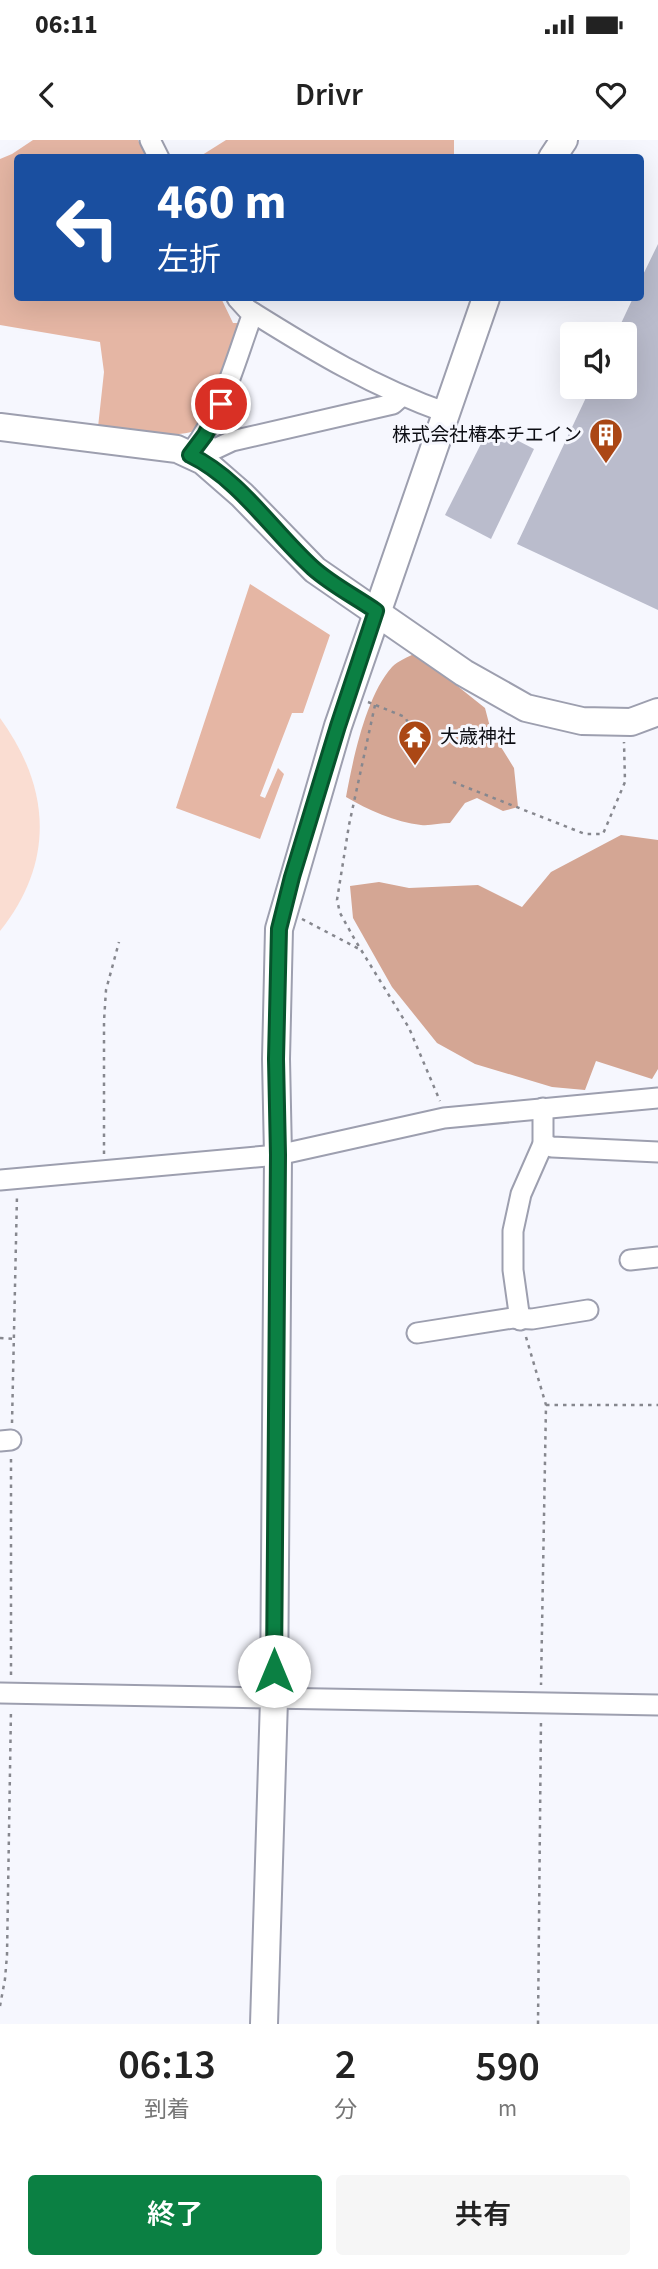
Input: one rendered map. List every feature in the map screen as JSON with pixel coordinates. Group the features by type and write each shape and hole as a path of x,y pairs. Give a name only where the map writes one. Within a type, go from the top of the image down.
{"street":[{"path":"240,301 253,313 363,379 447,413"},
{"path":"264,2024 274,1699 278,1155 276,998 279,929 348,695 485,301"},
{"path":"194,449 221,404 253,313"},
{"path":"0,427 177,449 215,449 232,441 393,404 402,397"},
{"path":"194,449 203,461 242,495 315,570 464,673 526,708 582,721 631,722 658,712"},
{"path":"0,1180 278,1155 444,1118 658,1098"},
{"path":"520,1320 513,1270 513,1231 521,1194 543,1144 543,1108"},
{"path":"543,1144 551,1147 658,1152"},
{"path":"630,1260 658,1257"},
{"path":"417,1333 588,1310"},
{"path":"6,1693 658,1705"}],"path":[{"path":"348,695 405,717 414,734"},
{"path":"375,705 349,825 337,900 340,913 409,1028 438,1093 444,1118"},
{"path":"453,782 585,834 603,834 625,782 623,722"},
{"path":"283,912 361,950"},
{"path":"104,1172 106,990 119,942"},
{"path":"520,1320 546,1405 538,2024"},
{"path":"0,1338 14,1339"},
{"path":"546,1405 658,1405"},
{"path":"0,2006 7,1955 6,1693"}],"shaded area":[{"path":"33,140 138,140 145,154 14,154 14,301 222,301 233,323 241,323 237,343 199,429 164,434 98,427 104,372 100,342 0,325 0,159"},
{"path":"226,140 454,140 454,154 204,154"},
{"path":"250,584 330,635 303,713 292,713 260,796 265,798 278,768 284,774 260,839 176,808"},
{"path":"416,653 485,708 491,731 514,768 518,807 503,811 477,798 465,803 450,823 424,825 392,818 346,797 362,729 375,694 392,667"},
{"path":"0,718 17,744 29,771 37,798 40,825 38,852 30,878 18,905 0,931"},
{"path":"621,835 658,840 658,1069 652,1079 596,1061 585,1090 552,1087 475,1064 437,1043 392,987 353,918 350,886 379,882 409,888 478,885 522,907 551,872"}],"building":[{"name":"株式会社椿本チエイン","path":"658,244 658,610 517,544 585,399 637,399 637,322 622,322 632,301 644,301 644,273"},
{"path":"490,426 534,449 491,539 445,515"}],"place":[{"name":"株式会社椿本チエイン","path":"606,465"},
{"name":"大歳神社","path":"415,767"}],"route":[{"path":"221,404 205,435 190,455 203,461 242,495 315,570 376,611 338,726 279,929 276,998 278,1155 274,1671"}]}
